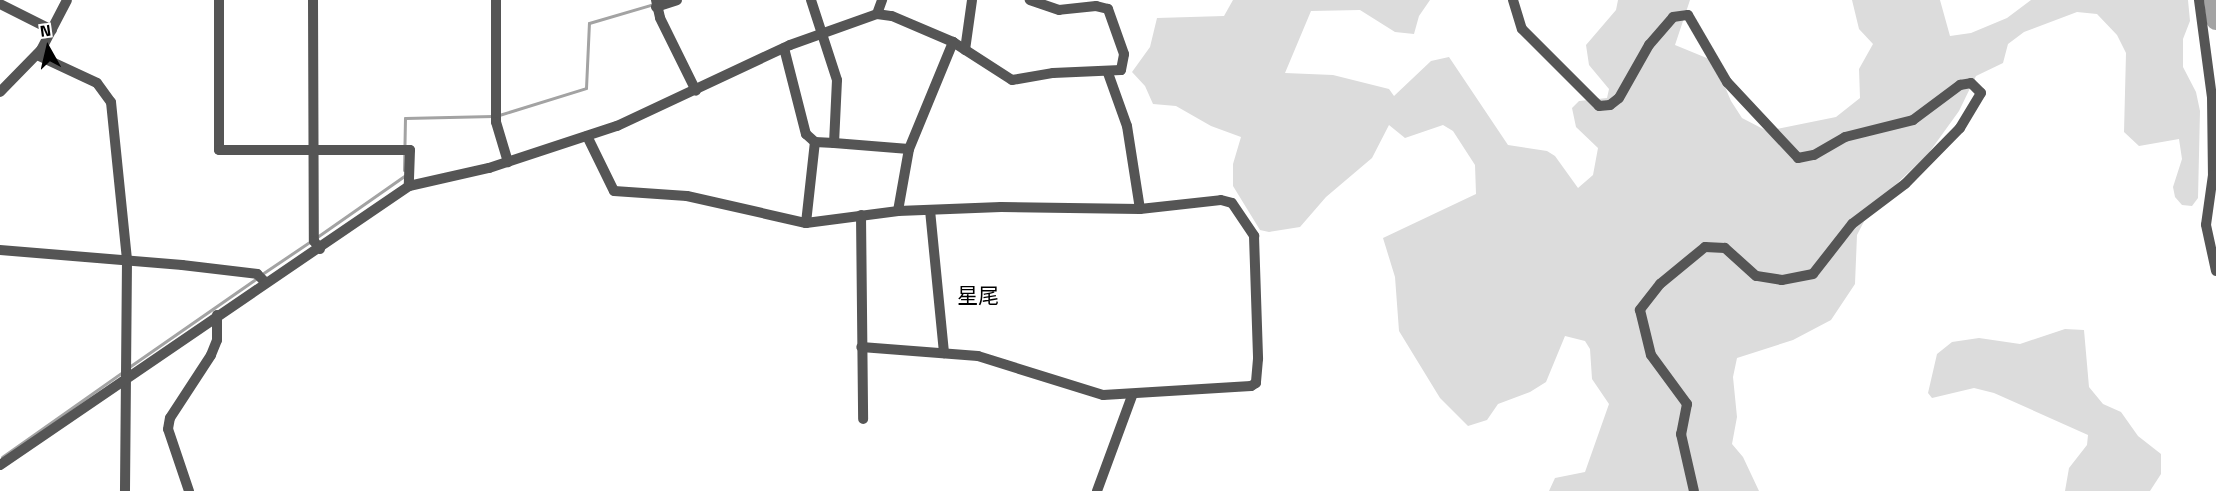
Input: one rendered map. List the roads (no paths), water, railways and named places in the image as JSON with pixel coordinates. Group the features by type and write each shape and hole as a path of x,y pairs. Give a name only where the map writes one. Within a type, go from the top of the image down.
{"street":[{"path":"0,92 37,55 67,0"},
{"path":"219,0 219,150 410,150 409,186"},
{"path":"313,0 314,241 320,249"},
{"path":"496,0 496,122 508,162"},
{"path":"677,0 656,3 696,91"},
{"path":"811,0 824,32 837,80 834,143"},
{"path":"877,14 882,0"},
{"path":"965,50 972,0"},
{"path":"0,465 264,282 320,249 409,186 508,162 587,136 696,91 784,48 824,32 877,14 892,16 953,42 1012,80 1053,73 1108,73 1121,70 1125,59 1108,9 1096,6 1059,10 1030,0"},
{"path":"1514,0 1522,28 1599,106 1610,105 1619,98 1649,45 1673,17 1688,15 1727,82 1798,158 1814,154 1845,137 1913,120 1960,85 1971,83 1981,93 1960,128 1905,184 1852,224 1813,274 1782,280 1756,276 1725,248 1705,247 1660,284 1640,310 1651,355 1687,404 1681,434 1694,491"},
{"path":"2199,0 2212,97 2214,175 2206,225 2216,271"},
{"path":"0,4 52,30"},
{"path":"898,212 909,148 953,42"},
{"path":"784,48 806,134 815,142 909,148"},
{"path":"37,55 97,83 109,95 127,260 128,377 125,491"},
{"path":"1108,73 1127,126 1140,209"},
{"path":"587,136 614,191 687,196 806,224 861,215 930,210 1140,209 1221,200 1237,209 1254,236 1258,375 1251,386 1132,396 1103,395 998,360 944,353 861,347"},
{"path":"806,224 815,142"},
{"path":"930,210 944,353"},
{"path":"861,215 863,419"},
{"path":"0,250 127,260 257,274 264,282"},
{"path":"189,491 168,429 170,418 211,355 217,340 217,315"},
{"path":"1097,491 1132,396"}],"waterway":[{"path":"2214,0 2216,20"},
{"path":"499,115 586,88 589,23 654,4"},
{"path":"404,170 405,118 493,116"},
{"path":"317,237 404,176"},
{"path":"262,274 311,241"},
{"path":"129,367 257,278"},
{"path":"2,457 124,371"}],"district":[{"name":"星尾","path":"978,295"}]}
